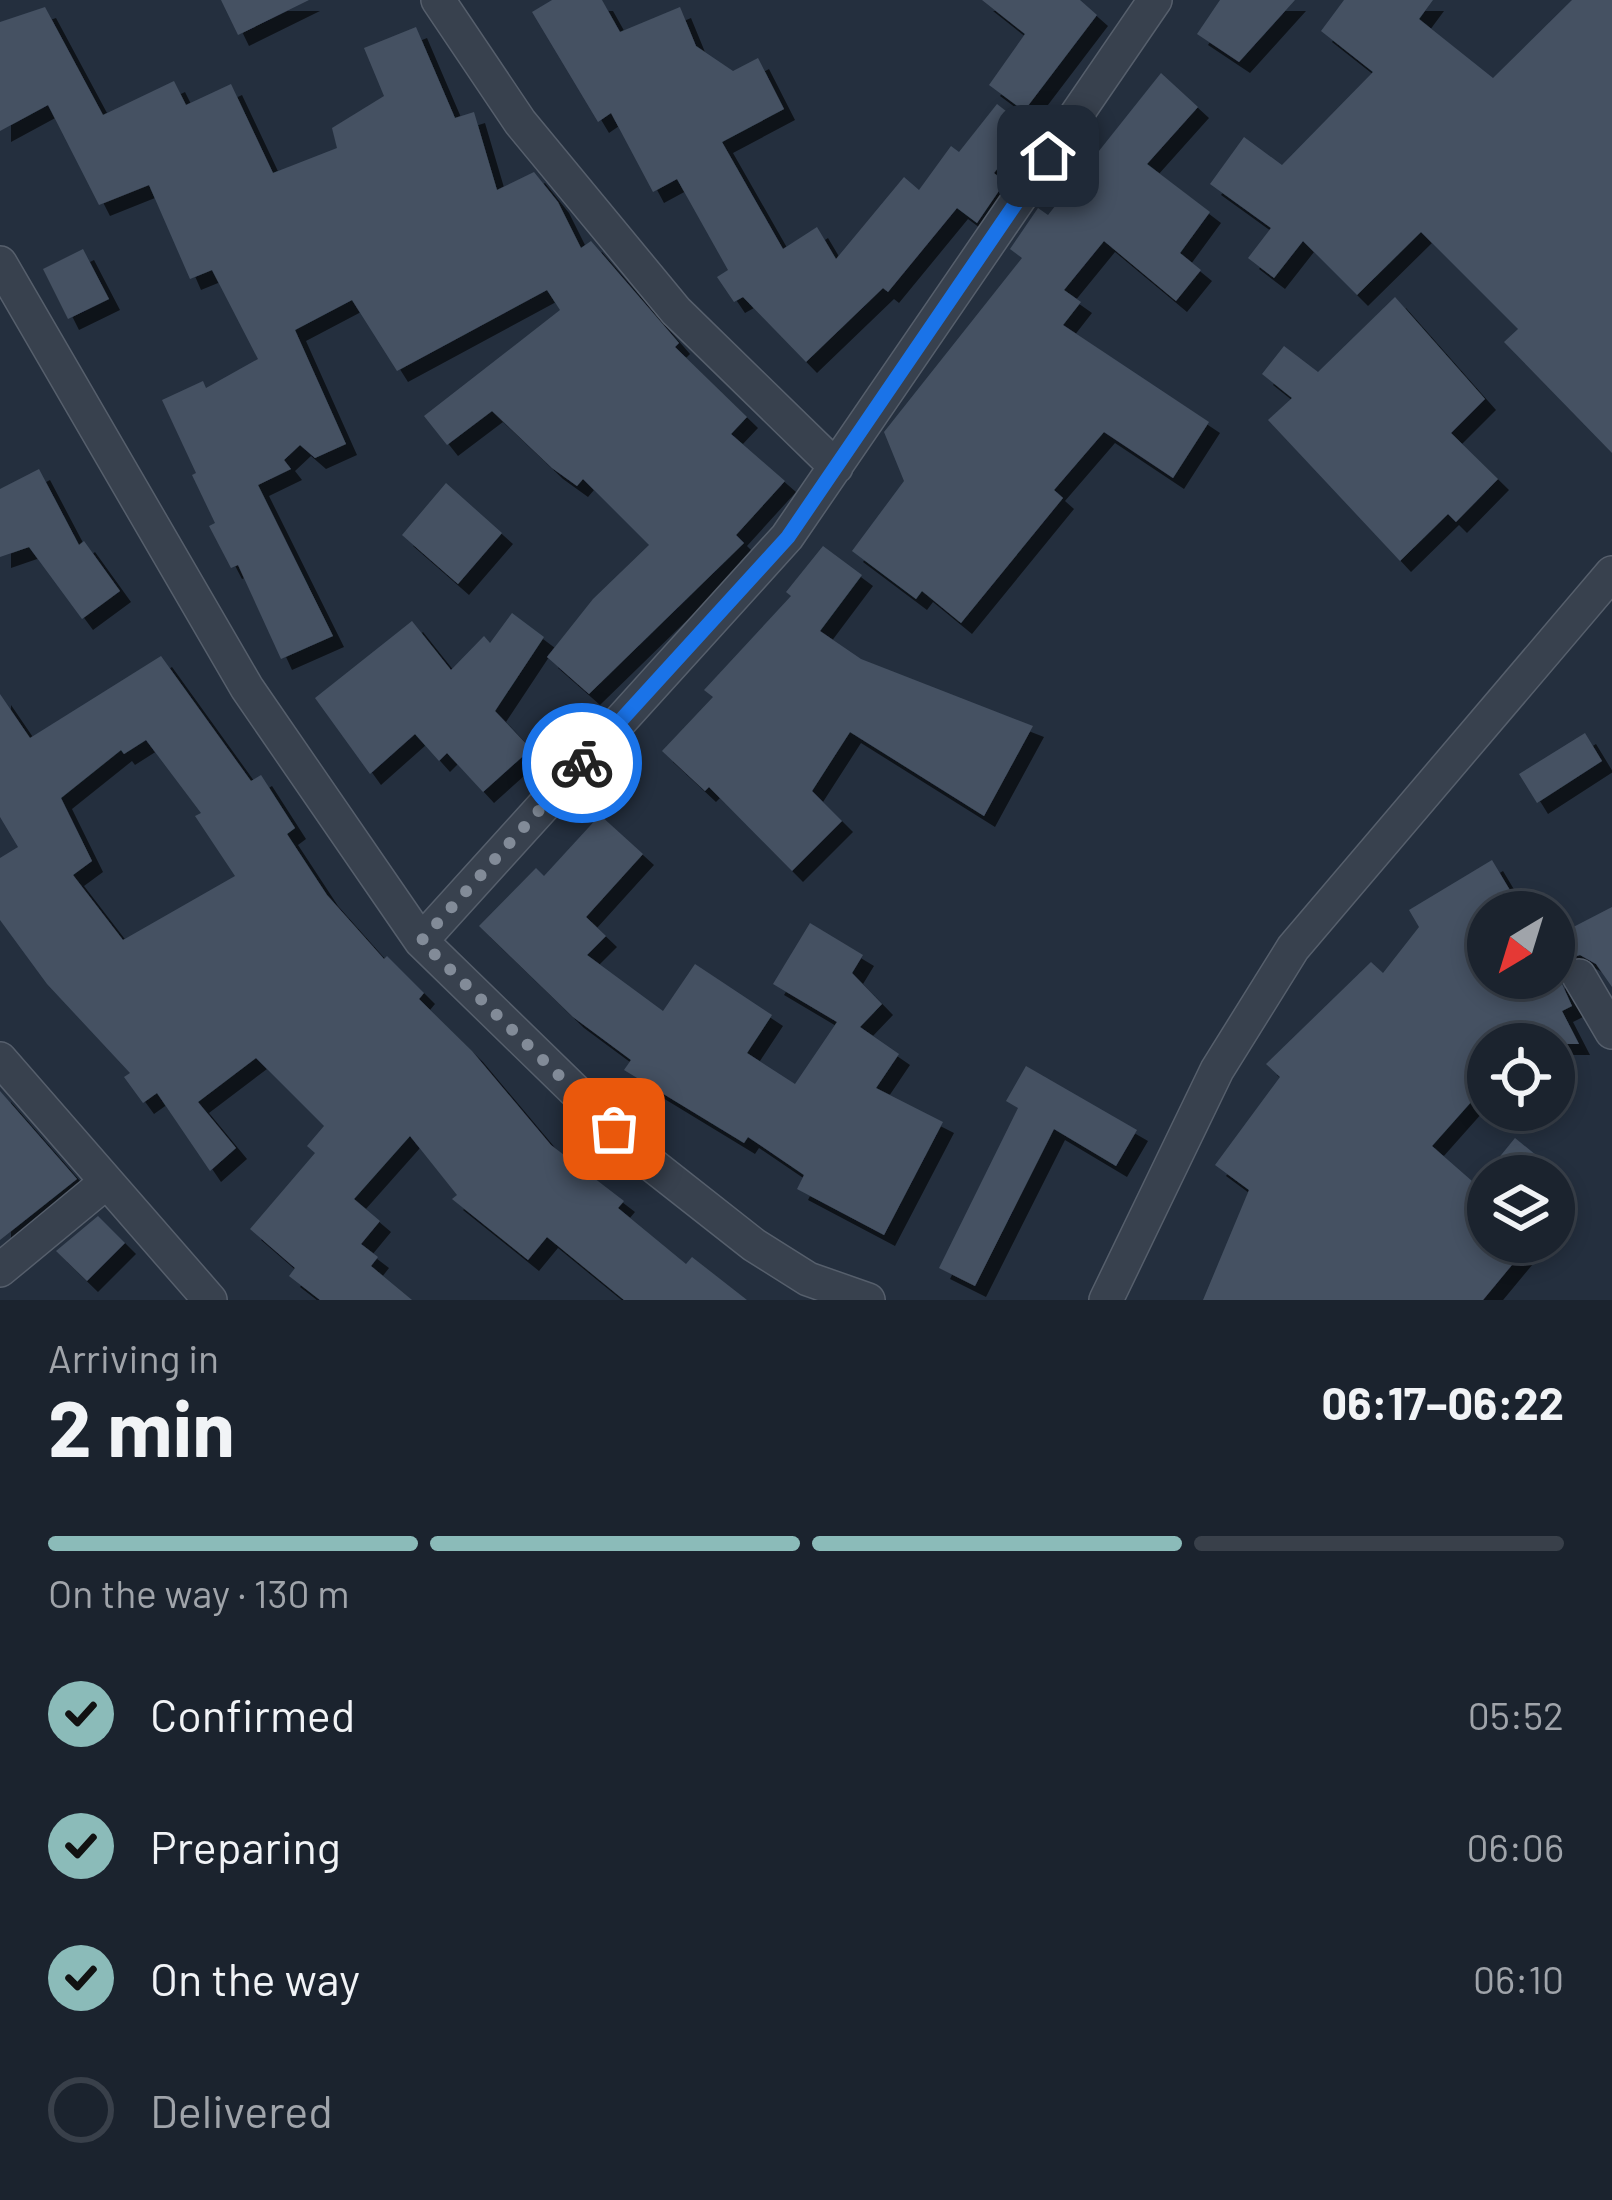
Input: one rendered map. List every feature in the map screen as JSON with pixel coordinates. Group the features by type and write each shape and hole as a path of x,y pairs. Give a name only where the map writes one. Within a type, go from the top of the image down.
{"street":[{"path":"439,0 520,122 676,311 836,467"},
{"path":"421,941 788,537 1155,0"},
{"path":"0,263 247,688 421,941 646,1160 808,1279 868,1300"},
{"path":"1106,1300 1217,1070 1293,948 1612,572"},
{"path":"1579,976 1612,1032"},
{"path":"0,1059 104,1184 210,1300"},
{"path":"0,1270 104,1184"}],"building":[{"path":"221,0 309,0 238,35"},
{"path":"552,0 602,0 620,32 680,7 696,46 733,71 758,58 784,109 722,142 783,249 817,227 836,259 904,177 919,190 951,146 959,152 997,104 1029,129 994,173 1005,182 977,223 957,208 888,292 883,288 806,362 743,297 734,302 717,277 728,270 677,179 653,192 611,113 598,122 532,12"},
{"path":"982,0 1080,0 1097,15 1024,111 989,85 1025,34"},
{"path":"1220,0 1295,0 1239,62 1197,34"},
{"path":"1344,0 1433,0 1419,19 1493,78 1572,0 1612,0 1612,453 1504,342 1518,329 1421,232 1357,295 1303,241 1274,278 1248,258 1271,228 1210,184 1244,137 1282,165 1373,72 1321,31"},
{"path":"45,7 103,115 174,81 186,105 231,84 273,173 337,148 332,128 384,96 364,48 416,27 455,118 474,112 497,190 534,172 558,202 581,248 591,241 679,343 675,347 747,417 731,434 785,481 736,535 744,543 589,694 547,657 593,599 649,545 583,479 577,486 552,468 492,411 447,445 424,416 560,310 547,290 397,371 352,300 295,330 346,444 315,458 300,445 284,460 291,469 258,485 333,636 281,659 238,565 231,568 209,526 215,523 162,400 203,381 206,388 258,359 212,270 190,279 149,185 99,205 48,105 0,131 0,22"},
{"path":"1161,73 1198,107 1147,164 1210,212 1180,253 1201,270 1176,301 1104,241 1064,290 1081,302 1063,325 1209,422 1173,478 1104,432 1054,490 1063,498 961,623 922,591 916,599 852,551 904,481 884,432 1022,258 1010,249 1038,208 1048,215"},
{"path":"83,249 109,299 68,319 43,269"},
{"path":"1395,297 1485,399 1451,433 1498,479 1456,522 1448,514 1400,561 1268,420 1292,398 1262,374 1284,346 1318,372"},
{"path":"39,469 79,545 84,541 120,591 82,619 29,547 0,557 0,489"},
{"path":"446,483 502,533 458,584 402,535"},
{"path":"823,546 862,575 820,631 861,659 1033,726 984,816 850,732 812,791 842,821 792,871 709,787 705,791 662,751 713,697 704,690 791,596 786,592"},
{"path":"512,613 544,637 495,711 531,749 483,792 447,753 439,761 415,734 370,774 315,698 412,621 451,670 484,636 490,643"},
{"path":"161,656 251,781 261,775 295,828 287,834 327,895 384,959 387,956 424,993 419,999 472,1051 551,1145 624,1201 618,1208 686,1264 692,1257 747,1300 624,1300 547,1237 528,1260 452,1199 457,1195 410,1136 354,1199 380,1221 361,1244 378,1257 371,1266 412,1300 320,1300 289,1276 295,1268 250,1229 315,1153 307,1146 324,1126 256,1058 198,1102 236,1148 210,1171 157,1093 143,1103 124,1077 130,1073 47,984 0,920 0,858 18,847 0,817 0,694 30,738","holes":["146,740 201,813 195,816 235,876 123,940 73,875 92,861 61,798 121,750 124,754"]},
{"path":"1585,733 1602,761 1537,803 1519,774"},
{"path":"600,815 643,854 586,917 606,936 587,955 663,1011 695,964 772,1015 747,1053 795,1084 837,1022 773,984 810,923 863,955 852,973 882,1004 860,1027 899,1054 876,1088 943,1122 884,1235 797,1189 804,1175 748,1137 744,1143 624,1070 631,1060 573,1017 479,926 536,868 544,876"},
{"path":"1492,860 1510,891 1467,891 1467,999 1569,999 1572,1006 1562,1011 1568,1023 1467,1023 1467,1107 1432,1146 1467,1177 1467,1263 1514,1263 1483,1300 1203,1300 1249,1190 1215,1165 1280,1077 1266,1064 1371,962 1383,973 1419,927 1409,910"},
{"path":"1612,907 1612,987 1596,964 1575,957 1575,926"},
{"path":"1026,1066 1137,1130 1116,1166 1054,1129 975,1286 939,1268 1018,1108 1006,1101"},
{"path":"0,1091 77,1179 0,1240"},
{"path":"1515,1138 1536,1155 1501,1155"},
{"path":"98,1216 125,1243 87,1281 56,1251"}],"way so far":[{"path":"582,763 421,941 614,1129"}],"route":[{"path":"582,763 788,537 1048,156"}]}
